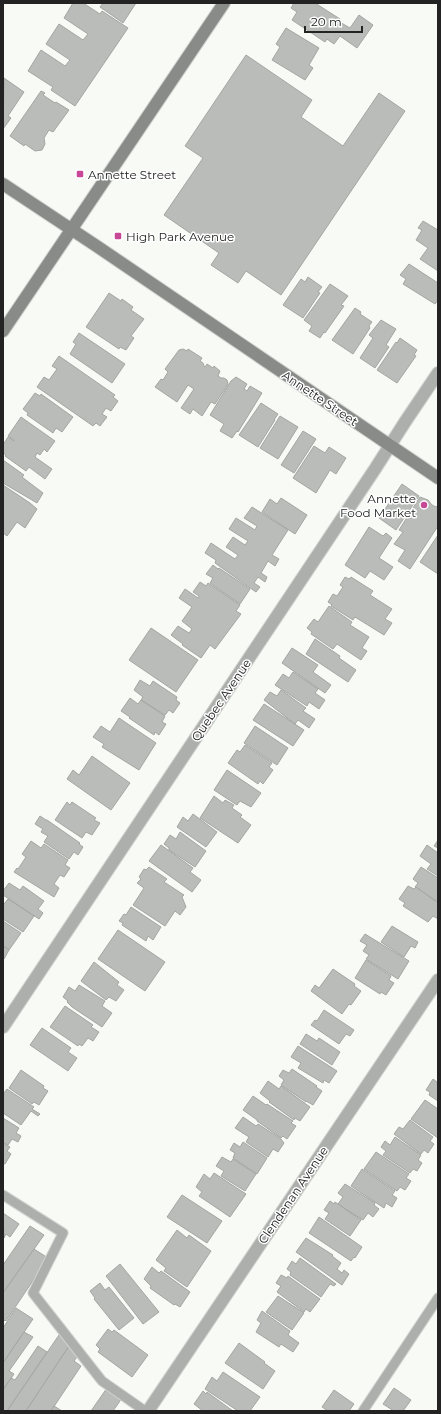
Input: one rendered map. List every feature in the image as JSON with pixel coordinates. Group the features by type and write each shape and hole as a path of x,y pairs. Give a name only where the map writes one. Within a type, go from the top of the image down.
{"street":[{"path":"3,331 224,3"},
{"name":"Annette Street","path":"3,184 438,478"},
{"name":"Quebec Avenue","path":"3,1027 438,374"},
{"name":"Clendenan Avenue","path":"148,1411 438,980"}],"lane":[{"path":"3,1195 63,1233 32,1293 102,1381 145,1411"},
{"path":"363,1411 438,1298"}],"building":[{"path":"73,3 83,3 100,14 102,11 128,28 75,106 51,90 53,87 28,71 41,50 65,66 70,60 46,44 59,24 83,40 88,34 64,18"},
{"path":"103,3 136,3 123,23 100,7"},
{"path":"294,3 315,3 340,19 338,21 350,28 359,15 373,25 357,48 340,36 334,44 327,39 325,42 292,20 297,12 291,8"},
{"path":"286,28 319,48 309,65 313,68 305,80 272,60 280,47 276,44"},
{"path":"246,55 312,100 301,117 343,146 379,93 405,111 281,295 246,271 238,283 211,265 219,253 164,215 203,158 185,146"},
{"path":"4,78 24,92 8,116 11,118 3,129"},
{"path":"41,91 45,93 43,95 69,110 53,132 49,130 44,138 45,144 42,150 35,151 25,144 24,146 10,136"},
{"path":"423,221 438,230 438,271 420,259 428,248 416,240 422,230 418,228"},
{"path":"409,264 438,283 438,300 435,304 403,284 406,279 400,275"},
{"path":"308,277 322,287 318,292 320,293 303,318 283,305 301,279 305,282"},
{"path":"330,284 348,296 341,305 344,306 320,338 309,331 312,326 304,320"},
{"path":"109,293 121,301 122,299 133,307 131,310 144,319 131,336 134,338 126,350 120,347 119,349 86,327"},
{"path":"355,308 361,312 360,314 372,322 369,326 370,328 353,354 332,340"},
{"path":"381,320 396,329 386,345 389,347 375,368 360,358 373,338 369,335"},
{"path":"79,333 125,364 112,383 70,354 76,344 73,342"},
{"path":"400,338 417,350 414,355 416,356 397,383 377,370"},
{"path":"183,349 187,351 188,349 202,358 200,361 205,367 207,364 213,368 214,366 220,371 218,376 227,380 228,384 215,404 211,402 202,416 193,409 190,414 181,408 194,389 188,385 177,402 155,387 161,379 163,380 168,372 165,369 179,350"},
{"path":"59,356 115,395 113,397 118,401 111,411 106,408 102,414 107,417 100,426 96,423 93,426 37,387 44,377 49,380 57,369 52,366"},
{"path":"236,377 247,384 244,389 247,391 250,386 262,393 238,432 237,431 232,438 220,431 224,424 210,415 231,381"},
{"path":"35,393 40,396 41,394 73,417 62,432 56,428 53,433 27,415 28,413 23,409"},
{"path":"261,403 278,414 258,447 239,435"},
{"path":"280,416 298,427 278,459 260,448"},
{"path":"21,417 55,441 47,452 44,449 40,455 37,453 35,457 52,469 45,479 29,467 26,471 3,453 3,445 8,437 14,441 8,436"},
{"path":"303,431 316,439 294,473 281,465"},
{"path":"314,446 325,453 329,447 346,458 336,474 330,470 316,493 293,478"},
{"path":"3,460 24,475 22,477 43,493 37,503 3,483"},
{"path":"402,484 419,496 396,530 379,518"},
{"path":"3,485 37,509 25,528 17,522 7,536 3,533"},
{"path":"420,497 428,500 436,507 438,505 438,526 410,569 398,561 405,550 394,544 403,532 399,530"},
{"path":"281,498 307,515 295,534 262,512 270,499 277,504"},
{"path":"252,507 288,530 272,555 279,559 275,566 268,561 261,573 267,577 265,582 258,577 254,583 260,587 256,592 215,563 216,560 205,553 211,543 235,559 238,555 226,547 233,537 245,545 248,541 229,529 236,518 255,530 257,526 244,518"},
{"path":"369,527 383,536 386,533 392,538 379,558 393,567 384,580 370,571 365,578 345,565"},
{"path":"438,535 438,574 420,562"},
{"path":"213,565 250,589 240,604 210,583 213,578 206,574"},
{"path":"345,577 349,579 351,577 373,591 370,595 392,609 385,619 392,623 384,635 355,617 353,620 331,606 332,605 328,602 333,594 337,596 343,587 340,585"},
{"path":"200,582 206,586 208,583 240,605 236,611 241,614 215,649 210,645 201,658 182,645 183,644 171,635 178,626 189,633 192,629 182,621 192,607 179,598 185,589 198,598 199,596 193,592"},
{"path":"329,606 352,622 350,625 369,637 362,648 367,651 361,660 337,644 333,649 311,634 312,632 307,628 314,619 318,622"},
{"path":"151,628 198,660 176,692 129,660"},
{"path":"315,639 340,656 339,658 356,670 348,682 306,654"},
{"path":"292,648 318,665 313,672 331,685 325,693 282,663"},
{"path":"293,672 318,689 315,693 325,700 319,709 309,702 307,706 275,685 283,674 289,678"},
{"path":"140,680 150,686 153,681 177,697 176,700 180,703 173,713 169,710 165,715 141,700 143,697 134,690"},
{"path":"281,690 306,708 303,711 315,719 309,728 298,720 295,724 264,700 270,692 277,696"},
{"path":"130,698 138,704 141,700 165,716 162,722 166,724 159,735 155,732 154,735 121,711"},
{"path":"264,704 304,730 293,746 253,720"},
{"path":"119,718 156,743 139,770 102,747 104,744 93,737 101,726 110,732"},
{"path":"255,726 288,748 277,765 244,743"},
{"path":"245,745 272,763 269,767 273,770 263,784 260,781 258,784 228,763 237,750 240,752"},
{"path":"92,756 130,783 111,810 67,779 73,770 79,775"},
{"path":"227,770 261,793 251,807 240,801 237,805 214,790"},
{"path":"214,796 223,803 225,800 234,805 232,808 242,815 240,817 251,825 238,843 200,818"},
{"path":"67,802 70,805 72,802 96,818 94,820 100,823 92,835 86,832 82,838 55,820"},
{"path":"193,814 217,832 206,847 177,827 183,817 188,821"},
{"path":"40,816 80,843 79,844 83,847 78,855 74,852 69,859 44,842 48,836 41,832 43,829 35,824"},
{"path":"180,832 206,851 195,867 169,850 169,848 164,844 170,835 176,839"},
{"path":"438,840 438,848 434,846"},
{"path":"31,841 41,848 44,844 68,860 65,865 70,868 64,877 60,875 54,884 59,888 54,897 14,872 17,868 18,869 26,857 22,854"},
{"path":"161,845 193,868 190,872 201,880 192,892 149,861"},
{"path":"427,845 438,853 438,876 427,869 431,864 420,856"},
{"path":"149,867 167,879 164,882 184,895 182,897 186,907 180,915 175,911 165,926 133,905 144,888 137,883 141,879 139,877 144,869 146,870"},
{"path":"421,867 438,878 438,902 415,887 418,883 413,879"},
{"path":"9,883 20,890 23,886 44,901 38,909 43,913 39,919 3,895 3,891"},
{"path":"408,886 414,889 416,887 438,903 438,919 433,916 428,922 403,906 405,903 399,899"},
{"path":"8,899 34,916 23,932 3,919 3,904"},
{"path":"131,907 161,927 153,940 148,936 146,941 122,925 123,923 119,921 124,914 126,915"},
{"path":"3,921 21,933 9,950 3,946"},
{"path":"392,926 418,942 415,948 411,946 404,957 381,942"},
{"path":"118,930 165,962 145,991 98,959"},
{"path":"365,934 409,961 398,979 366,959 369,955 363,951 367,945 360,941"},
{"path":"3,946 9,950 4,959 3,958"},
{"path":"366,960 391,976 389,980 394,983 386,995 381,992 380,994 355,978"},
{"path":"94,962 119,982 117,985 124,990 116,1001 109,997 106,1000 81,981"},
{"path":"333,969 355,984 354,986 361,991 351,1005 349,1004 342,1014 311,991 315,985 319,988"},
{"path":"79,985 105,1001 102,1006 112,1013 102,1027 72,1007 63,997 69,987 75,991"},
{"path":"65,1006 93,1025 91,1027 99,1032 93,1041 88,1038 82,1046 79,1044 78,1046 50,1027"},
{"path":"324,1010 354,1030 350,1036 346,1034 339,1044 311,1025 315,1020 317,1021"},
{"path":"42,1028 71,1048 68,1052 77,1058 68,1071 30,1045"},
{"path":"306,1034 317,1041 319,1038 340,1052 332,1065 300,1044"},
{"path":"298,1046 337,1071 329,1083 324,1080 323,1083 298,1068 301,1063 291,1057"},
{"path":"292,1069 322,1091 313,1105 281,1085 284,1080 279,1076 283,1070 289,1073"},
{"path":"21,1070 44,1086 43,1088 48,1091 39,1105 34,1102 32,1104 9,1088"},
{"path":"433,1079 437,1082 438,1081 438,1101 429,1095 430,1092 426,1090"},
{"path":"268,1081 279,1089 281,1086 310,1107 300,1121 295,1118 294,1120 269,1102 270,1101 260,1093"},
{"path":"7,1089 34,1107 32,1109 40,1114 38,1116 31,1111 21,1125 3,1113 3,1094"},
{"path":"253,1096 293,1121 291,1123 296,1126 287,1139 283,1136 281,1138 243,1110"},
{"path":"425,1100 438,1109 438,1138 411,1119"},
{"path":"243,1117 256,1126 258,1124 281,1139 284,1143 278,1152 273,1149 268,1157 246,1142 249,1137 235,1128"},
{"path":"3,1118 19,1128 16,1133 21,1136 18,1142 12,1139 8,1145 3,1142"},
{"path":"410,1120 433,1137 430,1141 434,1144 428,1153 424,1150 421,1154 394,1134 399,1127 403,1129"},
{"path":"395,1137 421,1155 418,1160 422,1163 417,1171 413,1169 410,1173 383,1155 386,1151 381,1147 385,1141 390,1145"},
{"path":"243,1142 267,1158 257,1174 233,1158 235,1153 230,1150 234,1143 240,1147"},
{"path":"3,1143 10,1147 7,1151 11,1154 5,1164 3,1163"},
{"path":"376,1152 409,1174 406,1178 411,1181 405,1190 400,1187 397,1191 364,1169"},
{"path":"222,1157 231,1162 233,1159 256,1174 245,1191 221,1176 224,1171 216,1166"},
{"path":"362,1169 395,1191 392,1195 397,1198 392,1207 386,1203 384,1208 351,1186"},
{"path":"214,1173 246,1194 230,1217 199,1196 202,1192 196,1187 204,1174 210,1179"},
{"path":"345,1184 375,1203 374,1205 379,1209 373,1217 368,1213 363,1220 338,1204 343,1197 338,1193"},
{"path":"182,1195 222,1221 207,1243 167,1217"},
{"path":"330,1201 334,1204 335,1202 361,1220 350,1236 325,1219 329,1213 324,1210"},
{"path":"3,1213 19,1224 10,1237 6,1234 4,1238"},
{"path":"319,1217 362,1247 355,1258 354,1257 351,1261 309,1233"},
{"path":"30,1226 44,1235 3,1293 3,1265"},
{"path":"177,1230 187,1238 189,1235 211,1251 187,1287 164,1271 166,1268 156,1260"},
{"path":"306,1238 333,1255 332,1256 341,1263 337,1269 342,1273 344,1270 349,1274 342,1285 296,1252"},
{"path":"34,1249 48,1258 6,1321 5,1320 3,1322 3,1293"},
{"path":"300,1258 336,1284 334,1286 330,1284 321,1297 290,1275 291,1272 287,1269 292,1261 296,1264"},
{"path":"120,1264 159,1312 143,1324 106,1276"},
{"path":"152,1267 159,1273 161,1271 190,1292 180,1307 175,1304 174,1305 150,1288 151,1286 144,1279"},
{"path":"281,1275 287,1278 288,1276 320,1299 310,1312 306,1309 304,1312 277,1292 281,1286 276,1283"},
{"path":"100,1283 105,1290 109,1287 134,1318 119,1330 94,1299 95,1298 90,1291"},
{"path":"278,1296 304,1313 292,1330 266,1312"},
{"path":"16,1308 33,1319 3,1363 3,1328"},
{"path":"262,1311 290,1331 288,1335 299,1343 293,1352 281,1344 279,1347 256,1332 261,1323 257,1320"},
{"path":"108,1329 112,1332 114,1330 148,1355 132,1377 98,1352 100,1349 96,1345"},
{"path":"24,1332 33,1337 9,1371 14,1374 3,1390 3,1363"},
{"path":"59,1335 71,1343 26,1411 7,1411"},
{"path":"239,1343 275,1371 263,1389 225,1363"},
{"path":"38,1346 47,1352 7,1411 3,1411 3,1390 11,1378 15,1380"},
{"path":"69,1346 79,1354 74,1361 81,1366 51,1411 26,1411"},
{"path":"223,1372 260,1397 250,1411 238,1411 205,1389 212,1377 217,1381"},
{"path":"107,1388 122,1398 113,1411 91,1411"},
{"path":"394,1388 411,1400 403,1411 394,1411 383,1404"},
{"path":"334,1390 354,1404 349,1411 328,1411 322,1407"},
{"path":"203,1391 206,1394 207,1392 233,1411 203,1411 194,1404"},
{"path":"54,1406 62,1411 51,1411"}],"place":[{"name":"Annette Street","path":"80,174"},
{"name":"High Park Avenue","path":"118,236"},
{"name":"Annette Food Market","path":"424,505"}]}
